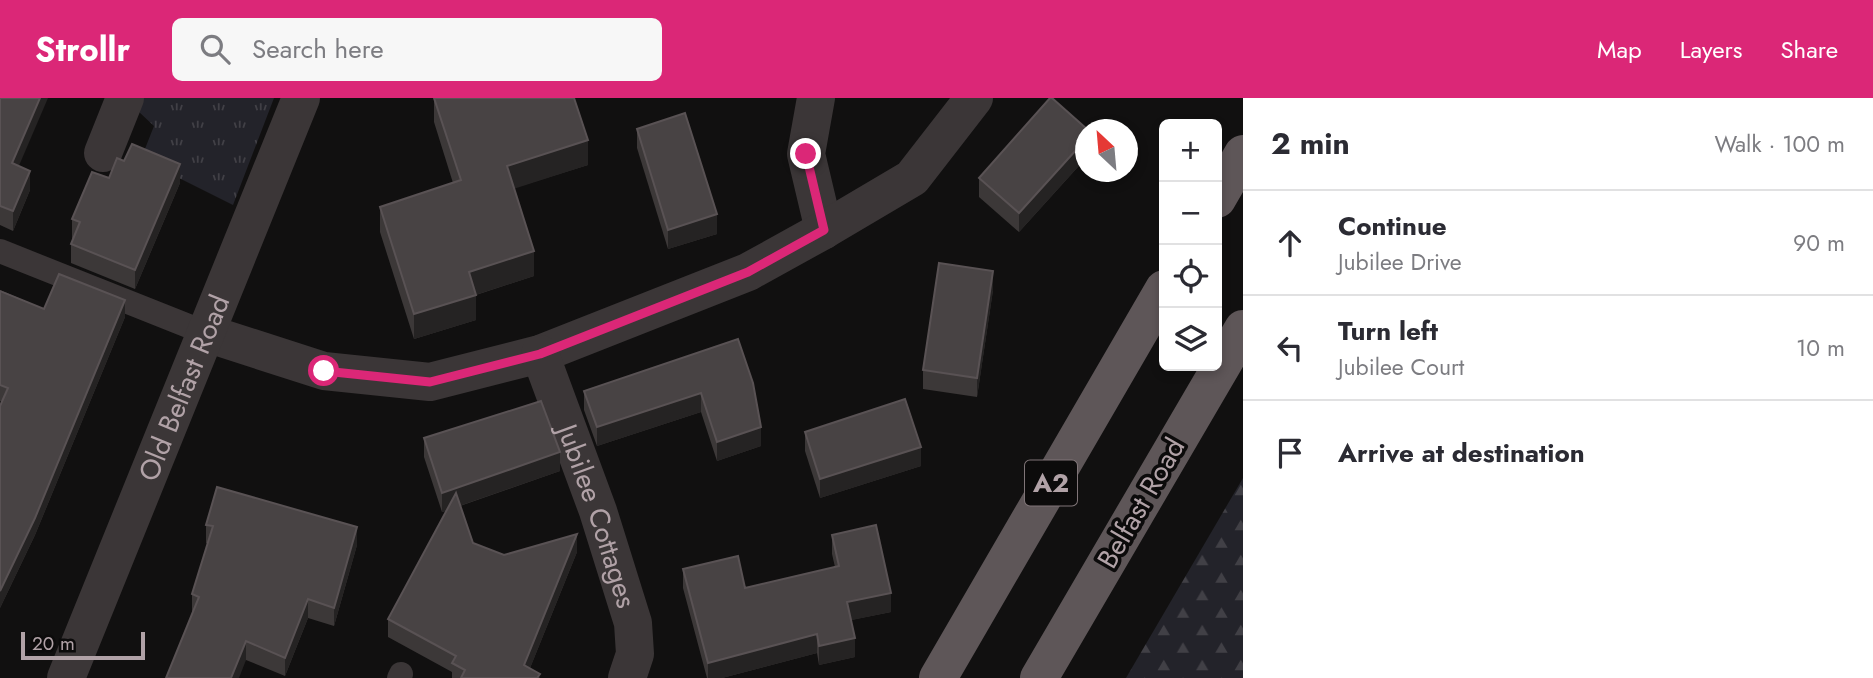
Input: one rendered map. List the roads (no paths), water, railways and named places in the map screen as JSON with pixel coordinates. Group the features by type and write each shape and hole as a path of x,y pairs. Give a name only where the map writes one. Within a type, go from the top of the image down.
{"highway":[{"path":"1222,190 1243,154"},
{"name":"A2","path":"938,678 1159,298"},
{"name":"Belfast Road","path":"1039,678 1243,329"}],"street":[{"path":"103,153 125,98"},
{"name":"Old Belfast Road","path":"66,678 301,98"},
{"path":"816,98 806,154 824,230"},
{"path":"206,333 324,371 430,382 540,354 748,272 824,230 912,178 974,98"},
{"name":"Jubilee Cottages","path":"540,354 598,511 633,623 635,654 627,678"}],"lane":[{"path":"0,251 206,333"}]}
